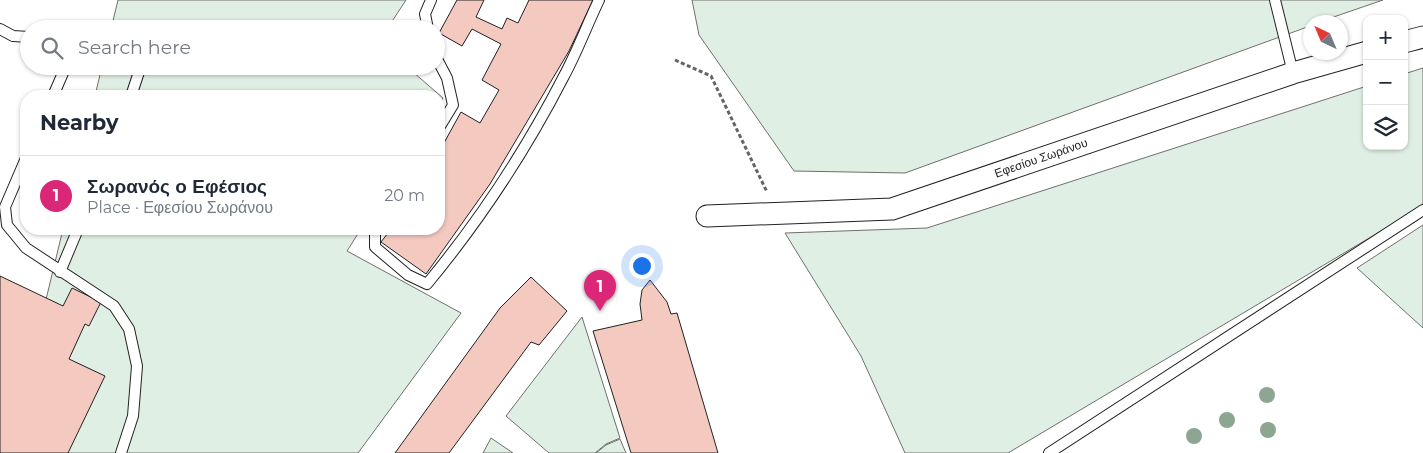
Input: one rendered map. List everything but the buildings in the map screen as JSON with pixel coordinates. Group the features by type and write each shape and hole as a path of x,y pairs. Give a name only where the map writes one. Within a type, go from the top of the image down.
{"street":[{"path":"1408,41 1423,37"},
{"name":"Εφεσίου Σωράνου","path":"707,216 892,208 1293,73 1363,53"}],"lane":[{"path":"426,20 425,14 431,0"},
{"path":"375,235 375,247 408,274 427,284 481,215 512,168 564,76 599,0"},
{"path":"1275,0 1293,73"},
{"path":"0,29 13,36 20,36"},
{"path":"445,74 453,105 445,118"},
{"path":"56,90 62,75"},
{"path":"133,90 138,75"},
{"path":"20,172 5,206 7,225 26,248 114,306 129,329 137,366 133,416 121,453"},
{"path":"1049,453 1423,210"},
{"path":"60,272 75,235"}],"path":[{"path":"675,60 711,76 767,190"}],"green space":[{"path":"118,0 406,0 393,20 113,20"},
{"path":"692,0 1383,0 1339,15 1303,15 1303,29 905,173 794,171 699,35"},
{"path":"1423,68 1423,206 1008,453 905,453 861,356 785,233 927,228 1363,87 1363,150 1408,150 1408,73"},
{"path":"100,75 416,75 434,90 96,90"},
{"path":"1423,225 1423,328 1357,268"},
{"path":"62,235 357,235 347,251 461,313 358,453 9,453"},
{"path":"582,317 620,438 606,444 595,453 549,453 506,416"},
{"path":"491,438 513,453 483,453"},
{"path":"620,439 626,453 596,453 606,445"}],"place":[{"name":"Σωρανός ο Εφέσιος","path":"600,311"}]}
